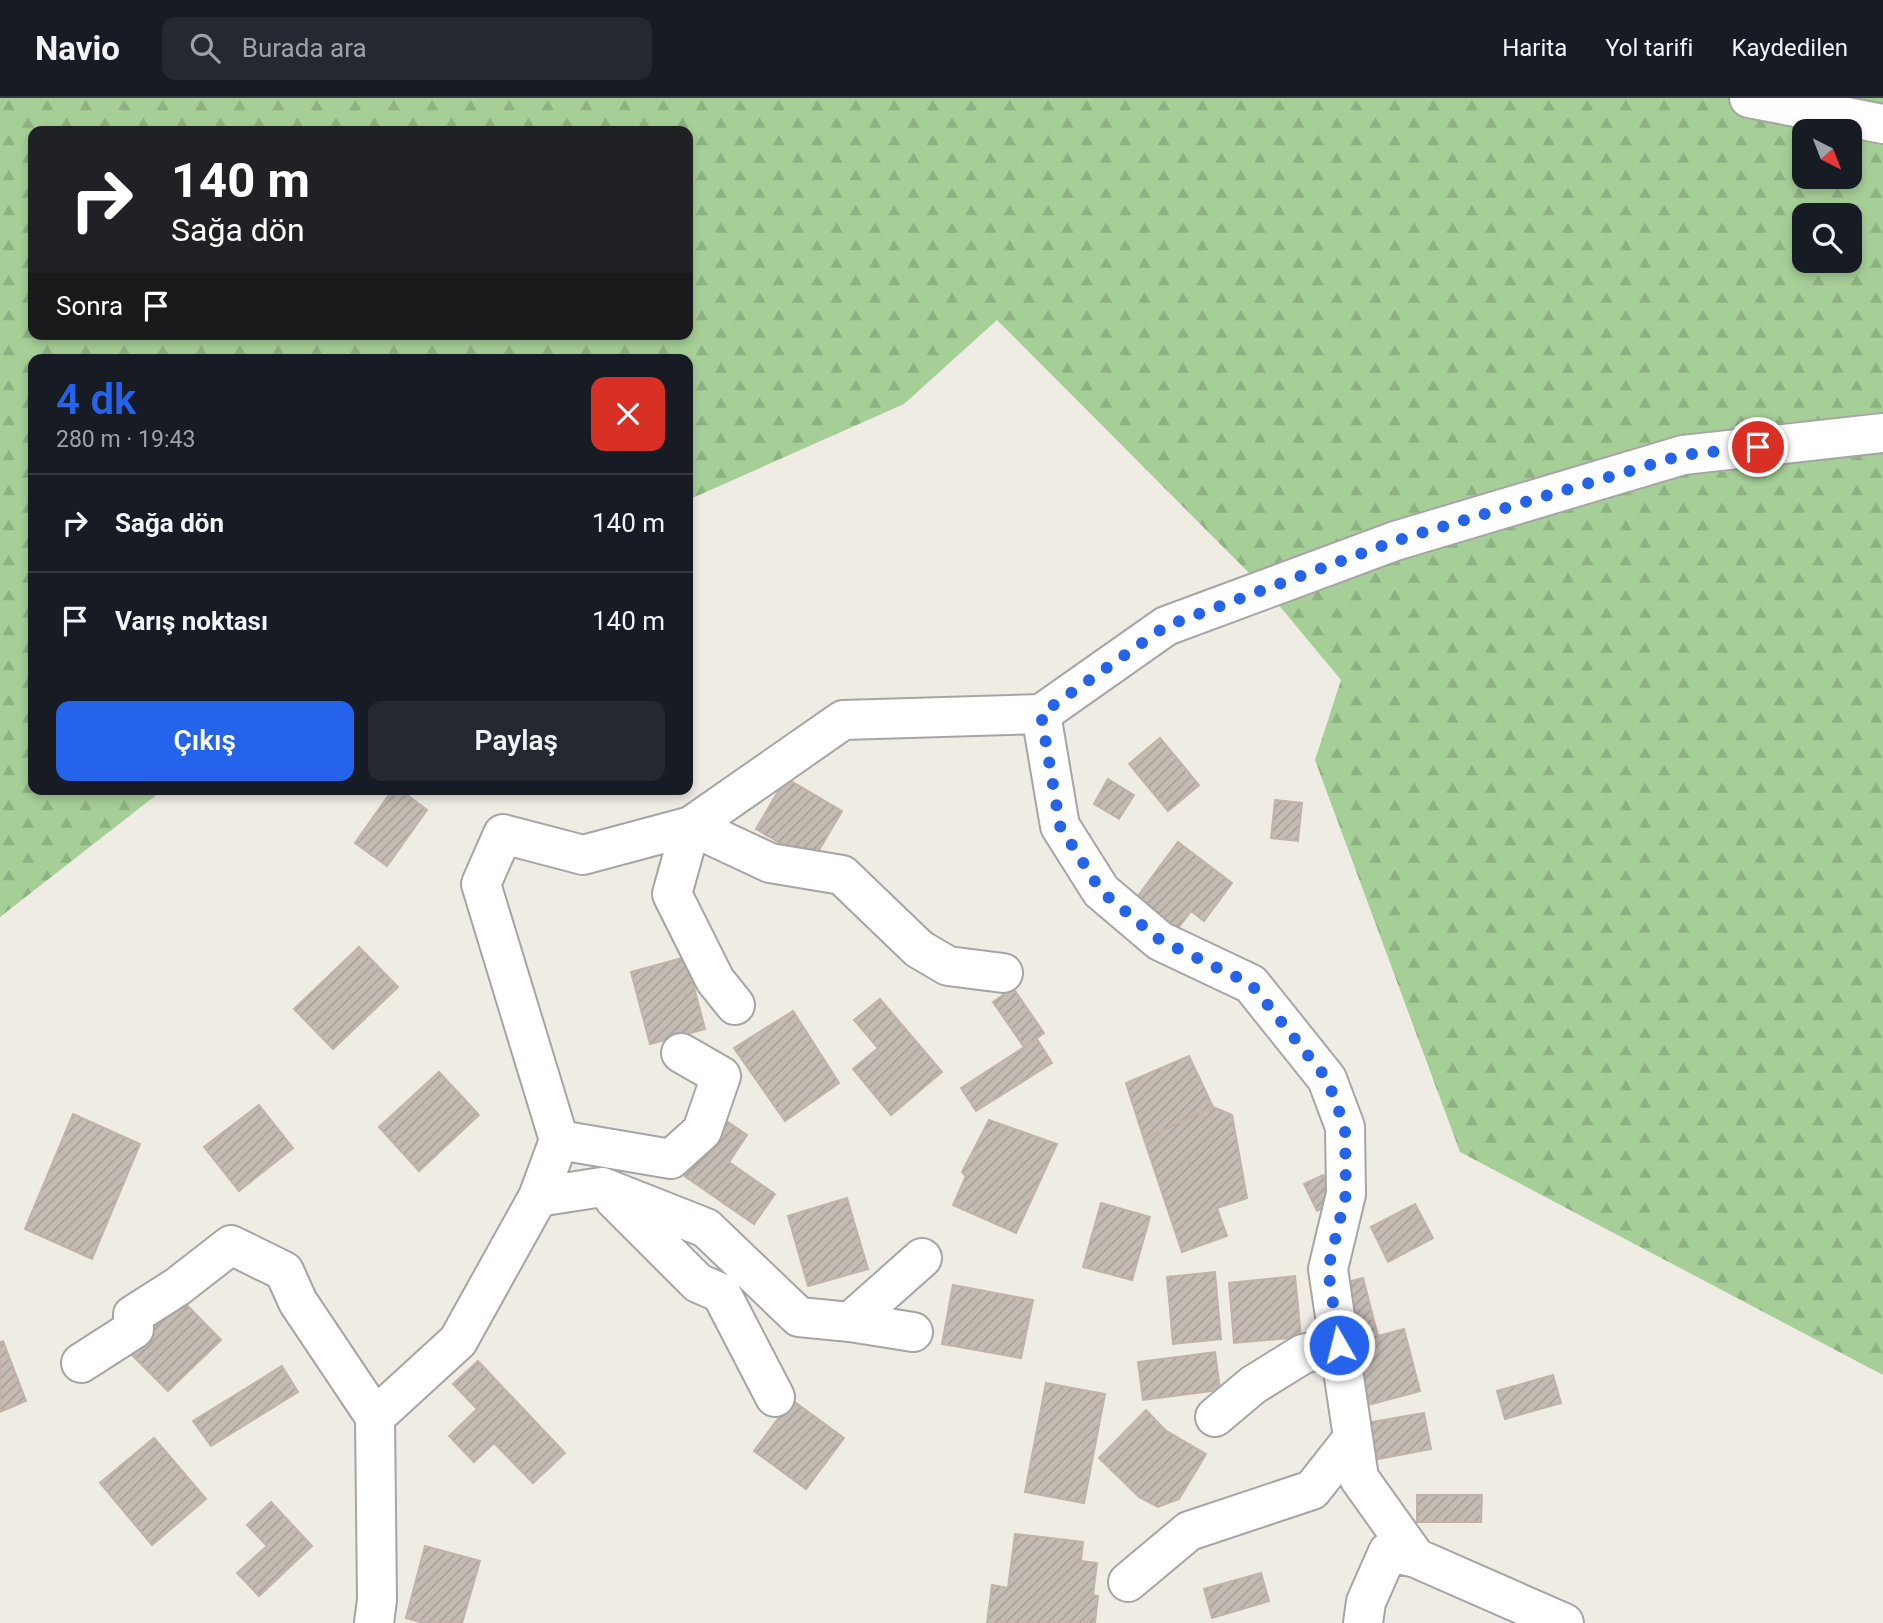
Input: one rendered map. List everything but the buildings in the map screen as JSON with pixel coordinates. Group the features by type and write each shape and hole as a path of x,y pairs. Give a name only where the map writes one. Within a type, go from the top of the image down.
{"street":[{"path":"1749,98 1883,124"},
{"path":"376,1417 458,1341 538,1196 559,1140 481,884 503,834 583,855 691,826 843,720 1041,714 1166,626 1395,541 1683,455 1883,433"},
{"path":"1041,714 1060,826 1101,891 1160,940 1251,984 1327,1079 1345,1127 1346,1194 1328,1269 1359,1478 1416,1558"},
{"path":"691,826 770,863 842,875 919,949 948,966 1003,973"},
{"path":"691,826 672,894 715,981 735,1005"},
{"path":"559,1140 671,1159 702,1131 721,1076 681,1053"},
{"path":"538,1196 602,1187 706,1228 799,1317 913,1332"},
{"path":"602,1187 698,1283 720,1293 775,1397"},
{"path":"81,1363 134,1329 133,1315 177,1287 231,1245 284,1271 298,1302 376,1417 377,1600 373,1623"},
{"path":"850,1322 922,1258"},
{"path":"1215,1417 1253,1385 1303,1354 1339,1345"},
{"path":"1128,1582 1189,1531 1312,1490 1353,1437"},
{"path":"1363,1623 1366,1602 1388,1552 1416,1558 1564,1623"}],"green space":[{"path":"0,98 1883,98 1883,1375 1460,1152 1315,760 1341,680 1267,591 997,320 904,404 693,498 693,354 28,354 28,795 156,795 0,917"}],"route":[{"path":"1339,1345 1328,1269 1346,1194 1345,1127 1327,1079 1251,984 1160,940 1101,891 1060,826 1041,714 1166,626 1421,533 1683,455 1758,447"}]}
